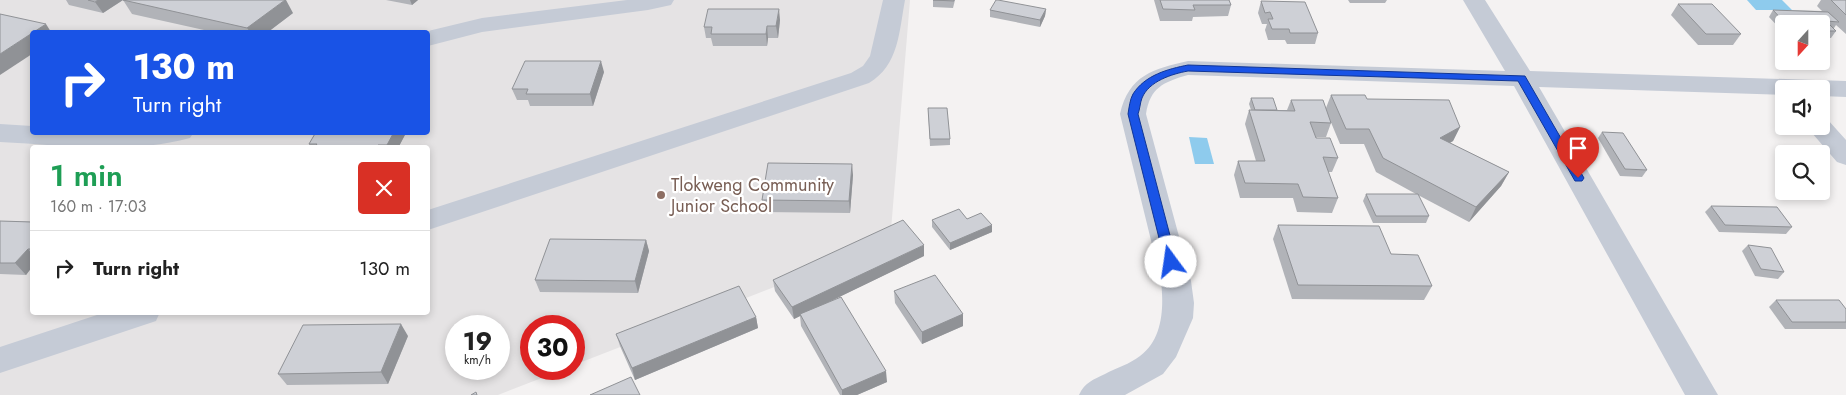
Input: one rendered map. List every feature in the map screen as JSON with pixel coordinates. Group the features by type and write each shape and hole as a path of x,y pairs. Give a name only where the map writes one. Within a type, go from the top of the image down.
{"street":[{"path":"430,38 453,31 498,23 625,8 664,0"},
{"path":"430,219 860,78 872,72 882,57 894,0"},
{"path":"1474,0 1522,78 1702,395"},
{"path":"1095,395 1152,365 1165,348 1178,318 1179,302 1176,281 1133,114 1137,96 1150,83 1167,72 1188,68 1775,88"},
{"path":"1830,89 1846,89"},
{"path":"0,133 30,135"},
{"path":"35,135 122,140 168,135"},
{"path":"1827,135 1846,156"},
{"path":"0,360 136,315"}],"shaded area":[{"name":"Tlokweng Community Junior School","path":"0,0 910,0 890,242 585,361 585,315 520,315 520,380 537,380 498,395 0,395"}],"water":[{"path":"1747,0 1782,0 1792,10 1756,10"},
{"path":"1189,137 1207,138 1214,164 1195,164"}],"building":[{"path":"123,0 285,0 247,28"},
{"path":"996,0 1046,9 1040,20 990,10"},
{"path":"1160,0 1229,0 1231,5 1193,5 1195,10 1163,9"},
{"path":"1831,0 1846,0 1846,15"},
{"path":"1261,1 1305,2 1318,33 1290,33 1289,29 1272,29 1268,19 1273,19 1270,12 1265,13"},
{"path":"1678,4 1712,4 1741,34 1706,34"},
{"path":"708,9 779,9 776,26 767,26 766,34 711,34 712,27 704,27"},
{"path":"1773,10 1828,12 1839,22 1830,21 1830,15 1778,15"},
{"path":"0,14 46,24 37,30 30,30 30,34 0,54"},
{"path":"1830,25 1836,31 1830,31"},
{"path":"525,61 601,61 590,94 526,94 528,89 512,89"},
{"path":"1331,95 1365,95 1367,99 1449,100 1460,127 1440,138 1509,172 1476,207 1383,158 1369,129 1346,129"},
{"path":"1251,98 1273,98 1277,110 1255,110"},
{"path":"1291,100 1323,100 1331,123 1310,122 1316,138 1330,138 1338,158 1323,157 1338,198 1303,197 1298,184 1245,183 1238,161 1265,161 1249,110 1295,111"},
{"path":"928,108 947,108 950,139 930,139"},
{"path":"1602,132 1623,133 1647,170 1625,169"},
{"path":"314,135 392,135 387,145 309,144"},
{"path":"768,163 852,164 849,201 762,200"},
{"path":"1366,194 1418,194 1429,216 1376,216"},
{"path":"1711,206 1777,207 1792,227 1725,225"},
{"path":"959,209 967,219 981,213 992,225 950,243 932,220"},
{"path":"903,220 924,245 792,307 773,280"},
{"path":"0,221 30,222 30,249 15,263 0,263"},
{"path":"1278,225 1379,226 1391,254 1418,255 1432,286 1298,285"},
{"path":"550,239 646,240 635,281 535,280"},
{"path":"1748,245 1771,248 1784,272 1761,269"},
{"path":"935,275 963,314 922,332 894,291"},
{"path":"739,286 756,317 632,368 616,334"},
{"path":"841,297 886,371 842,390 800,314"},
{"path":"1776,300 1839,300 1846,309 1846,322 1792,322"},
{"path":"401,324 381,372 278,374 303,325"},
{"path":"631,377 640,395 590,395"}],"place":[{"name":"Tlokweng Community Junior School","path":"661,195"}],"route":[{"path":"1171,262 1133,114 1137,96 1150,83 1167,72 1188,68 1339,71 1522,78 1578,178"}]}
